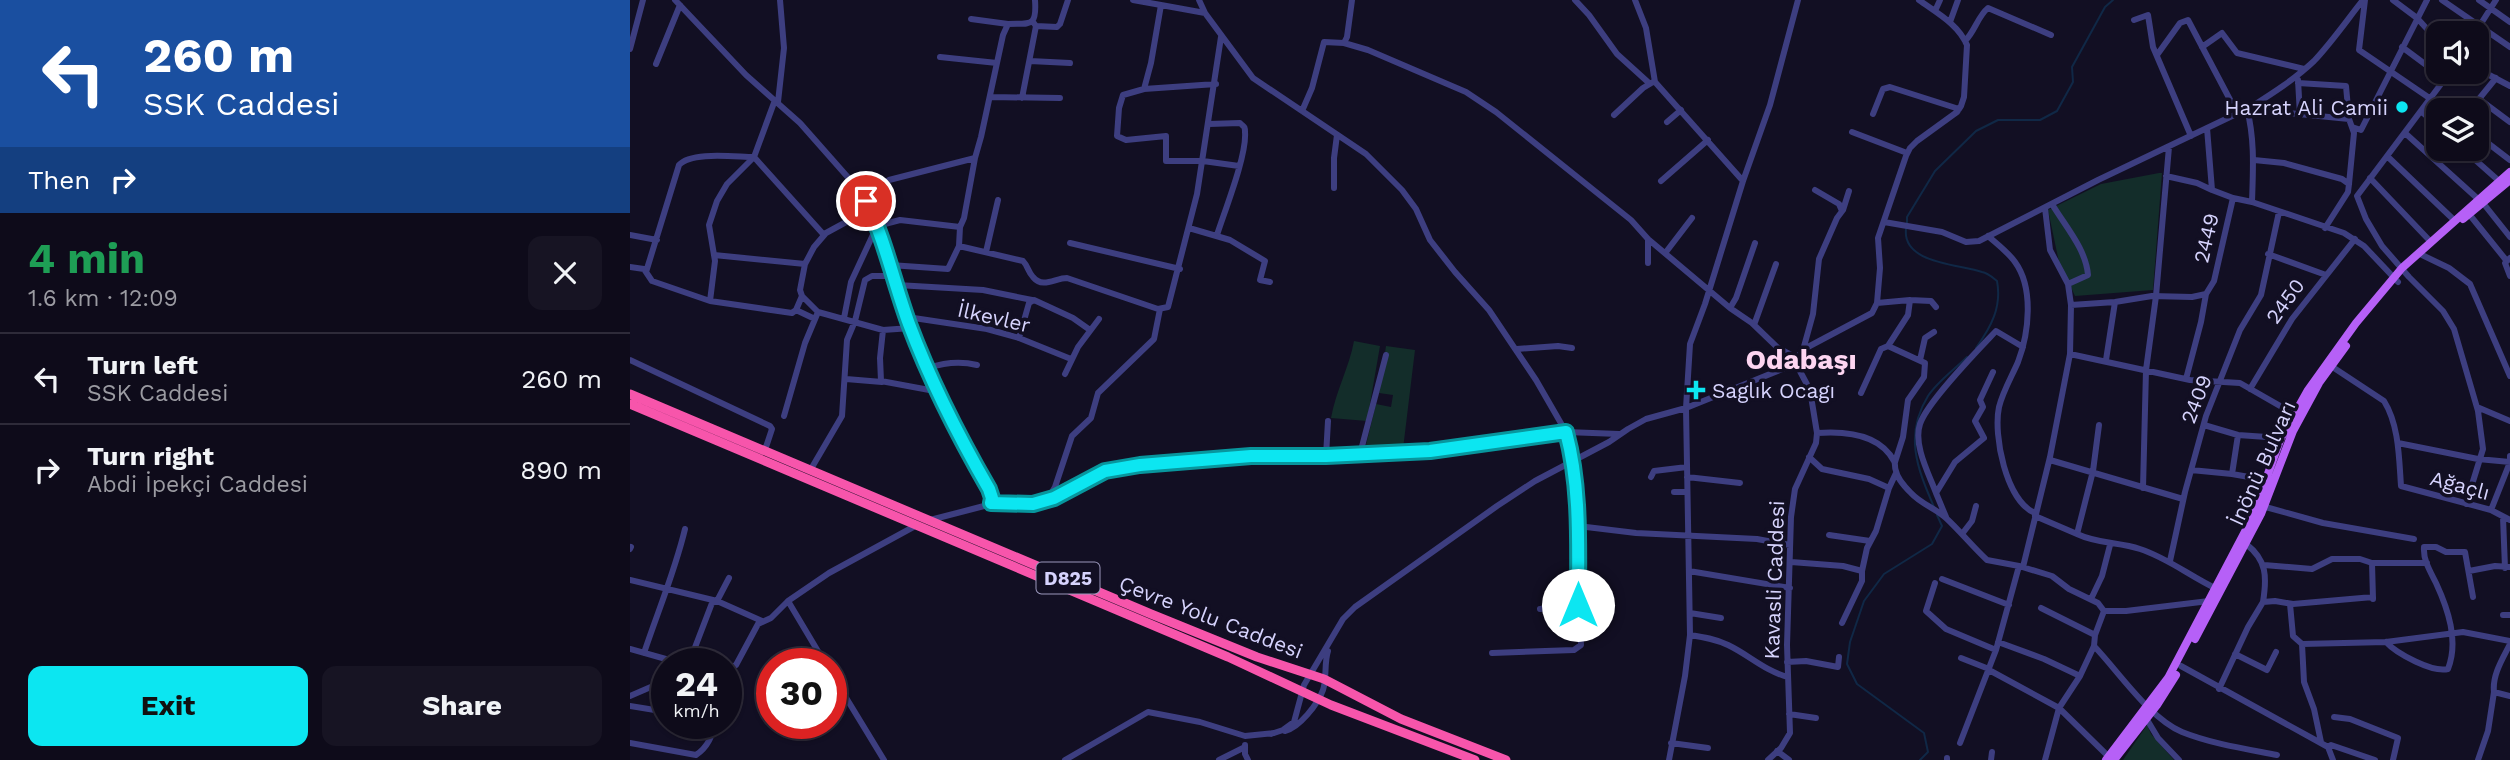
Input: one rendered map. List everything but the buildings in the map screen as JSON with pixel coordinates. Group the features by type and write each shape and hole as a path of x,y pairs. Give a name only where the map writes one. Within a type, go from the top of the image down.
{"highway":[{"name":"Çevre Yolu Caddesi","path":"630,394 1257,657 1324,679 1401,719 1506,760"},
{"name":"Çevre Yolu Caddesi","path":"630,404 1205,647 1318,699 1475,760"}],"main road":[{"path":"2404,271 2430,241 2480,201 2510,172"},
{"name":"İnönü Bulvarı","path":"2109,759 2171,685 2260,506 2281,438 2326,363 2404,271 2469,215 2480,201 2510,180"},
{"name":"İnönü Bulvarı","path":"2109,759 2146,718 2209,601 2246,544 2292,430 2331,366 2396,280"}],"street":[{"path":"630,49 643,0"},
{"path":"710,301 714,255 709,228 717,201 727,184 754,157 777,101 784,48 780,0"},
{"path":"1022,98 1030,61 1036,14 1035,0"},
{"path":"971,19 1057,27 1068,0"},
{"path":"1133,0 1205,13"},
{"path":"1199,0 1221,37 1253,78 1366,154 1402,190 1416,209 1430,240 1489,310 1517,349 1566,432 1574,461 1581,645 1574,650 1492,653"},
{"path":"1344,43 1348,37 1352,0"},
{"path":"1575,0 1617,54 1681,110 1743,181"},
{"path":"1635,0 1646,28 1652,82"},
{"path":"1669,760 1690,635 1686,408 1690,344 1770,105 1798,0"},
{"path":"1803,350 1869,315 1877,303 1881,268 1877,247 1907,153 1917,141 1959,109 1964,97 1967,45 1950,22 1919,0"},
{"path":"1935,11 1940,0"},
{"path":"1950,22 1958,0"},
{"path":"2364,0 2359,50 2432,98 2442,84"},
{"path":"1884,222 1942,232 1972,243 1988,236 2247,109 2298,75 2315,60 2364,0"},
{"path":"2393,0 2426,28"},
{"path":"2352,127 2361,130 2427,0"},
{"path":"2442,0 2466,21"},
{"path":"2479,0 2510,22"},
{"path":"2483,21 2496,0"},
{"path":"656,64 678,3 846,174 870,209 911,328 989,489 991,503"},
{"path":"1144,89 1161,5"},
{"path":"1965,41 1973,33 1987,8 2051,35"},
{"path":"2134,20 2148,15 2157,55 2191,136"},
{"path":"2157,55 2180,23 2188,20 2237,113"},
{"path":"890,265 948,269 959,246 960,227 975,158 1003,35 1008,24"},
{"path":"2202,47 2222,33 2237,54 2304,69"},
{"path":"2489,36 2510,47"},
{"path":"959,246 1023,261 1031,275 1040,282 1067,278 1160,309 1168,307 1180,269 1203,161 1221,37"},
{"path":"1303,111 1325,42 1344,43 1368,50 1466,92 1496,112 1631,220 1648,239 1795,360"},
{"path":"2402,47 2426,65"},
{"path":"940,57 997,63"},
{"path":"1030,61 1070,63"},
{"path":"2489,74 2510,86"},
{"path":"2298,75 2300,115"},
{"path":"2480,98 2496,78"},
{"path":"1614,115 1652,82"},
{"path":"2298,83 2346,86 2349,119 2354,133 2349,184 2325,228"},
{"path":"1216,84 1144,89 1121,98 1117,136 1126,140 1166,136 1166,161 1203,161 1239,166"},
{"path":"1873,114 1883,89 1890,87 1959,109"},
{"path":"990,97 1060,98"},
{"path":"2357,196 2426,106"},
{"path":"2489,106 2510,122"},
{"path":"2247,109 2349,119"},
{"path":"2247,109 2254,160 2252,202"},
{"path":"1667,122 1681,110"},
{"path":"2421,112 2426,116"},
{"path":"1209,124 1240,123 1245,128 1239,166 1216,235"},
{"path":"2207,128 2212,190"},
{"path":"1852,132 1907,153"},
{"path":"2405,133 2480,201 2510,237"},
{"path":"1334,188 1337,135"},
{"path":"1661,181 1708,140"},
{"path":"2489,144 2510,160"},
{"path":"2143,488 2146,370 2156,296 2169,146"},
{"path":"646,272 682,161 702,156 754,157 824,235"},
{"path":"2387,156 2454,220"},
{"path":"866,201 878,187 889,180 975,158"},
{"path":"2254,160 2284,163 2342,179 2349,184"},
{"path":"2476,161 2499,181"},
{"path":"2166,176 2197,183 2233,198"},
{"path":"2370,178 2430,241"},
{"path":"1815,190 1839,204 1842,211"},
{"path":"1271,734 1294,722 1310,674 1343,620 1355,607 1387,583 1535,481 1646,419 1686,408 1795,360 1803,350 1813,314 1819,259 1849,191"},
{"path":"2347,192 2357,196 2382,246 2443,311 2454,329 2477,407 2483,449 2478,458 2466,504"},
{"name":"2449","path":"2071,305 2206,294 2214,281 2233,198 2252,202 2355,239 2396,280"},
{"path":"986,252 998,200"},
{"path":"2052,204 2080,249 2088,271 2088,275 2068,284"},
{"path":"1960,743 1996,650 2021,567 2050,460 2070,354 2071,305 2068,284 2050,250 2045,208"},
{"path":"817,315 800,290 805,264 824,235 840,223 870,209"},
{"name":"2409","path":"2169,561 2204,425 2240,330 2261,295 2279,212"},
{"path":"2469,215 2508,259 2506,268 2510,276"},
{"path":"1666,252 1692,218"},
{"path":"877,226 900,220 960,227"},
{"path":"844,318 851,282 877,226"},
{"path":"1189,228 1216,235 1265,261 1261,280 1270,282"},
{"path":"630,235 657,240"},
{"path":"1988,236 2015,261 2023,276 2028,304 2023,347 1999,405 1998,428 2008,482 2022,505 2035,515 2077,534 2110,545 2142,549 2218,589"},
{"path":"1647,263 1648,239"},
{"name":"2450","path":"2250,389 2292,319 2355,239"},
{"path":"1070,243 1180,269"},
{"path":"1730,308 1755,243"},
{"path":"2268,254 2326,275"},
{"path":"714,255 805,264"},
{"path":"2422,256 2449,268 2470,284 2510,376"},
{"path":"1754,325 1776,264"},
{"path":"630,267 644,269 652,281 710,301 769,311 792,313 802,296"},
{"path":"811,469 842,416 847,340 855,321 864,280 872,276 894,276"},
{"path":"897,285 983,290 1032,300 1073,318 1090,330"},
{"path":"2186,379 2206,294"},
{"path":"1019,338 1032,300"},
{"path":"1861,393 1880,352 1888,346 1908,315 1910,300"},
{"path":"1877,303 1931,301 1936,307"},
{"path":"2106,360 2115,302"},
{"path":"1047,500 1055,487 1072,436 1091,418 1098,393 1154,339 1160,309"},
{"path":"796,310 844,318 883,330 911,328"},
{"path":"784,416 805,343 817,315"},
{"name":"İlkevler","path":"907,317 987,329 1019,338 1071,359"},
{"path":"1065,374 1071,359 1099,319"},
{"path":"883,330 880,358 880,376 883,382"},
{"path":"1943,516 1925,463 1919,426 1965,363 1996,331 2023,347"},
{"path":"1920,360 1925,338 1934,332"},
{"path":"1517,349 1558,346 1572,348"},
{"path":"1888,346 1924,363 1924,377 1908,400 1903,437 1895,462 1896,473 1909,492 1943,516 1976,546 1987,560 2052,576 2060,584 2098,603 2104,611"},
{"path":"2070,354 2186,379 2240,383 2294,414"},
{"path":"1360,454 1385,355"},
{"path":"630,360 770,426 772,429 765,450"},
{"name":"Kavasli Caddesi","path":"1768,760 1790,733 1787,663 1790,545 1795,489 1816,443 1817,433 1810,390 1795,360"},
{"path":"929,368 943,363 963,362 977,365"},
{"path":"2331,366 2384,401 2389,409 2398,443 2510,462"},
{"path":"1936,493 1955,462 1984,438 1975,421 1983,407 1980,400 1993,372"},
{"path":"846,379 940,392"},
{"path":"2477,407 2510,421"},
{"path":"1326,456 1328,421"},
{"path":"2077,534 2093,471 2099,425"},
{"path":"2204,425 2238,435 2281,438"},
{"path":"742,653 762,621 771,618 788,601 828,573 915,526 991,503 1033,504 1047,500 1105,471 1140,465 1251,456 1326,456 1440,450 1566,432 1621,433"},
{"path":"1817,433 1844,433 1865,437 1895,462"},
{"path":"2232,474 2238,435"},
{"name":"Ağaçlı","path":"2398,443 2401,486 2491,510 2507,518"},
{"path":"2491,510 2507,478 2510,456"},
{"path":"1809,457 1822,468 1869,479 1889,488"},
{"path":"2050,460 2183,499"},
{"path":"1651,477 1654,471 1687,467"},
{"path":"2191,470 2266,480"},
{"path":"1842,623 1862,581 1870,541 1896,473"},
{"path":"1687,477 1740,483"},
{"path":"1674,492 1688,492"},
{"path":"1962,534 1972,521 1976,506"},
{"path":"2260,506 2323,523 2414,539"},
{"path":"2469,571 2495,566 2507,568 2507,518"},
{"path":"1578,526 1636,533 1756,538 1790,545"},
{"path":"644,653 665,589 676,566 685,529"},
{"path":"1829,535 1870,541"},
{"path":"2219,689 2263,601 2266,580 2264,565 2255,551 2246,544"},
{"path":"2091,599 2102,576 2110,545"},
{"path":"2386,642 2394,651 2435,669 2448,669 2452,633 2446,606 2424,556 2424,547 2436,547 2446,552 2465,552 2473,597"},
{"path":"2264,565 2316,569 2332,559 2427,564"},
{"path":"1791,562 1843,566 1862,571"},
{"path":"2263,601 2290,604 2372,598 2372,563"},
{"path":"1689,571 1790,588"},
{"path":"695,648 712,603 717,601 729,578"},
{"path":"1942,579 2009,605"},
{"path":"630,580 717,601 762,621"},
{"path":"1935,583 1926,611 1946,629 1996,650"},
{"path":"788,601 816,648"},
{"path":"2104,611 2209,601"},
{"path":"2290,604 2293,636 2302,644 2386,642 2463,632 2510,642 2493,687 2488,731 2478,760"},
{"path":"1540,609 1578,605"},
{"path":"2041,608 2095,635"},
{"path":"2045,760 2060,708 2080,676 2094,646 2104,611"},
{"path":"1578,614 1599,612 1604,624"},
{"path":"1689,613 1721,618"},
{"path":"1690,635 1716,639 1773,673 1788,677"},
{"path":"1065,760 1148,712 1200,722 1245,736 1291,729 1302,721 1323,690 1326,656 1332,639"},
{"path":"1998,642 2080,676"},
{"path":"2302,644 2304,682 2314,709 2320,742"},
{"path":"2094,646 2150,708 2180,732 2234,747 2277,755"},
{"path":"630,649 651,655"},
{"path":"2235,654 2267,670 2276,652"},
{"path":"1787,663 1806,661 1838,667 1839,657"},
{"path":"1961,659 1989,669 2060,708 2109,759"},
{"path":"2180,666 2320,742 2328,747 2333,760"},
{"path":"630,696 651,687"},
{"path":"2494,692 2510,696"},
{"path":"847,699 884,760"},
{"path":"630,706 651,709"},
{"path":"1789,714 1816,718"},
{"path":"2334,717 2350,719 2398,738 2393,760"},
{"path":"2146,718 2158,738 2179,760"},
{"path":"1245,736 1248,760"},
{"path":"630,743 695,757 710,739"},
{"path":"1671,743 1708,748"},
{"path":"2328,747 2331,745 2375,760"},
{"path":"1219,760 1245,747"},
{"path":"1777,751 1789,760"},
{"path":"1991,760 1992,752"}],"green space":[{"path":"2162,173 2153,290 2075,296 2059,262 2048,210 2101,184"},
{"path":"1354,341 1380,346 1367,421 1331,418"},
{"path":"1386,346 1415,350 1403,449 1365,449 1376,404 1391,407 1393,395 1379,393"},
{"path":"2147,725 2151,734 2174,760 2123,760"}],"waterway":[{"path":"1907,223 1907,217 1935,171 1976,131 1998,120 2040,120 2057,111 2073,82 2072,67 2105,7 2113,0"},
{"path":"1906,229 1907,241 1922,256 1984,273 1997,281 1997,308 1976,348"},
{"path":"1934,507 1918,465 1916,424 1928,396 1967,357"},
{"path":"1920,760 1928,752 1924,733 1857,684 1847,664 1850,642 1864,601 1884,574 1932,544 1942,526 1937,515"}],"place":[{"name":"Hazrat Ali Camii","path":"2402,107"},
{"name":"Saglık Ocagı","path":"1696,390"}],"district":[{"name":"Odabaşı","path":"1801,359"}],"route":[{"path":"866,201 879,230 910,324 937,387 989,489 991,503 1033,504 1054,498 1105,471 1187,459 1407,453 1566,432 1574,461 1576,486 1578,605"}]}
